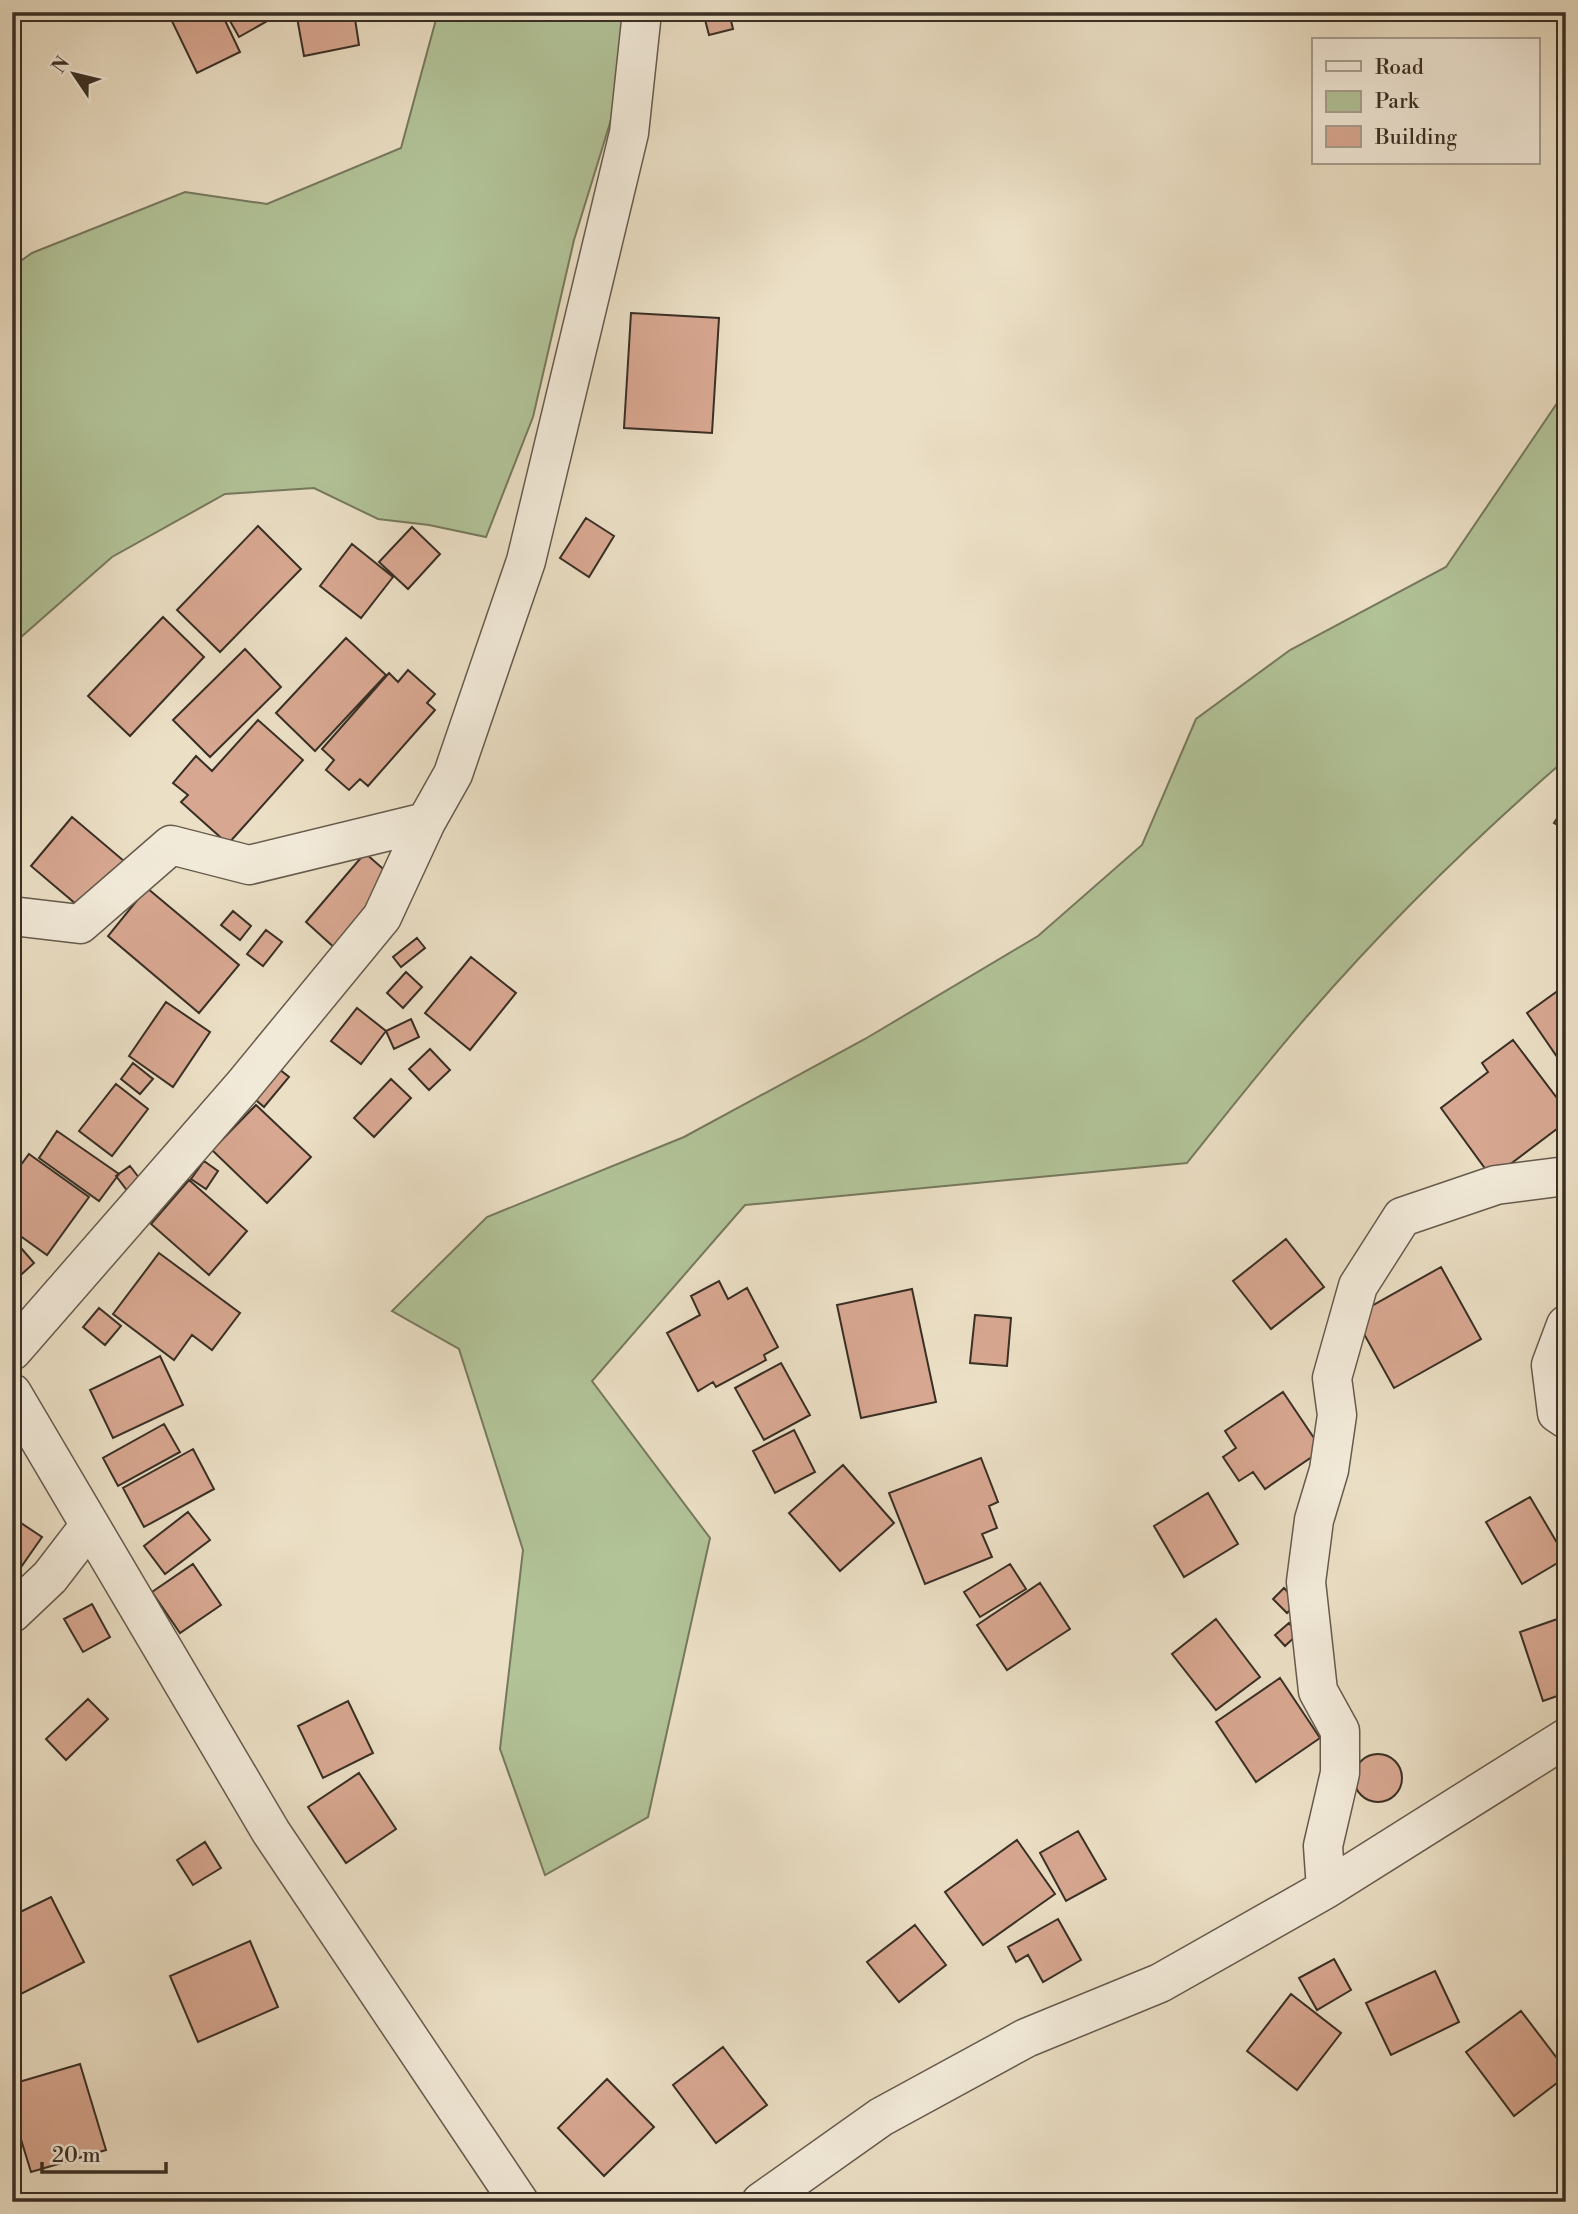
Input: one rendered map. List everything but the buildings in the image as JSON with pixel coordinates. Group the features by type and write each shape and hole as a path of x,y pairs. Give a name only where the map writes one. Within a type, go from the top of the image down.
{"street":[{"path":"12,1351 234,1096 383,918 426,822 453,774 526,561 629,133 642,12"},
{"path":"12,916 80,924 171,845 249,865 426,822"},
{"path":"1326,1889 1323,1846 1340,1773 1340,1731 1318,1692 1306,1582 1314,1520 1329,1470 1337,1415 1332,1378 1358,1286 1402,1217 1496,1185 1566,1176"},
{"path":"1566,1325 1551,1365 1557,1413 1566,1419"},
{"path":"12,1393 271,1832 519,2202"},
{"path":"12,1613 50,1577 90,1525"},
{"path":"761,2202 881,2117 1026,2038 1160,1983 1326,1889 1566,1738"}],"green space":[{"path":"438,12 628,12 626,71 574,240 533,417 486,537 429,525 378,519 314,488 225,494 112,557 12,645 12,267 32,253 185,192 267,204 401,148"},
{"path":"1566,390 1566,759 1466,850 1339,980 1293,1032 1187,1163 745,1205 592,1381 710,1538 648,1817 545,1875 500,1749 523,1550 459,1349 392,1311 487,1217 684,1137 865,1039 1038,936 1142,845 1196,719 1290,650 1446,567"}]}
